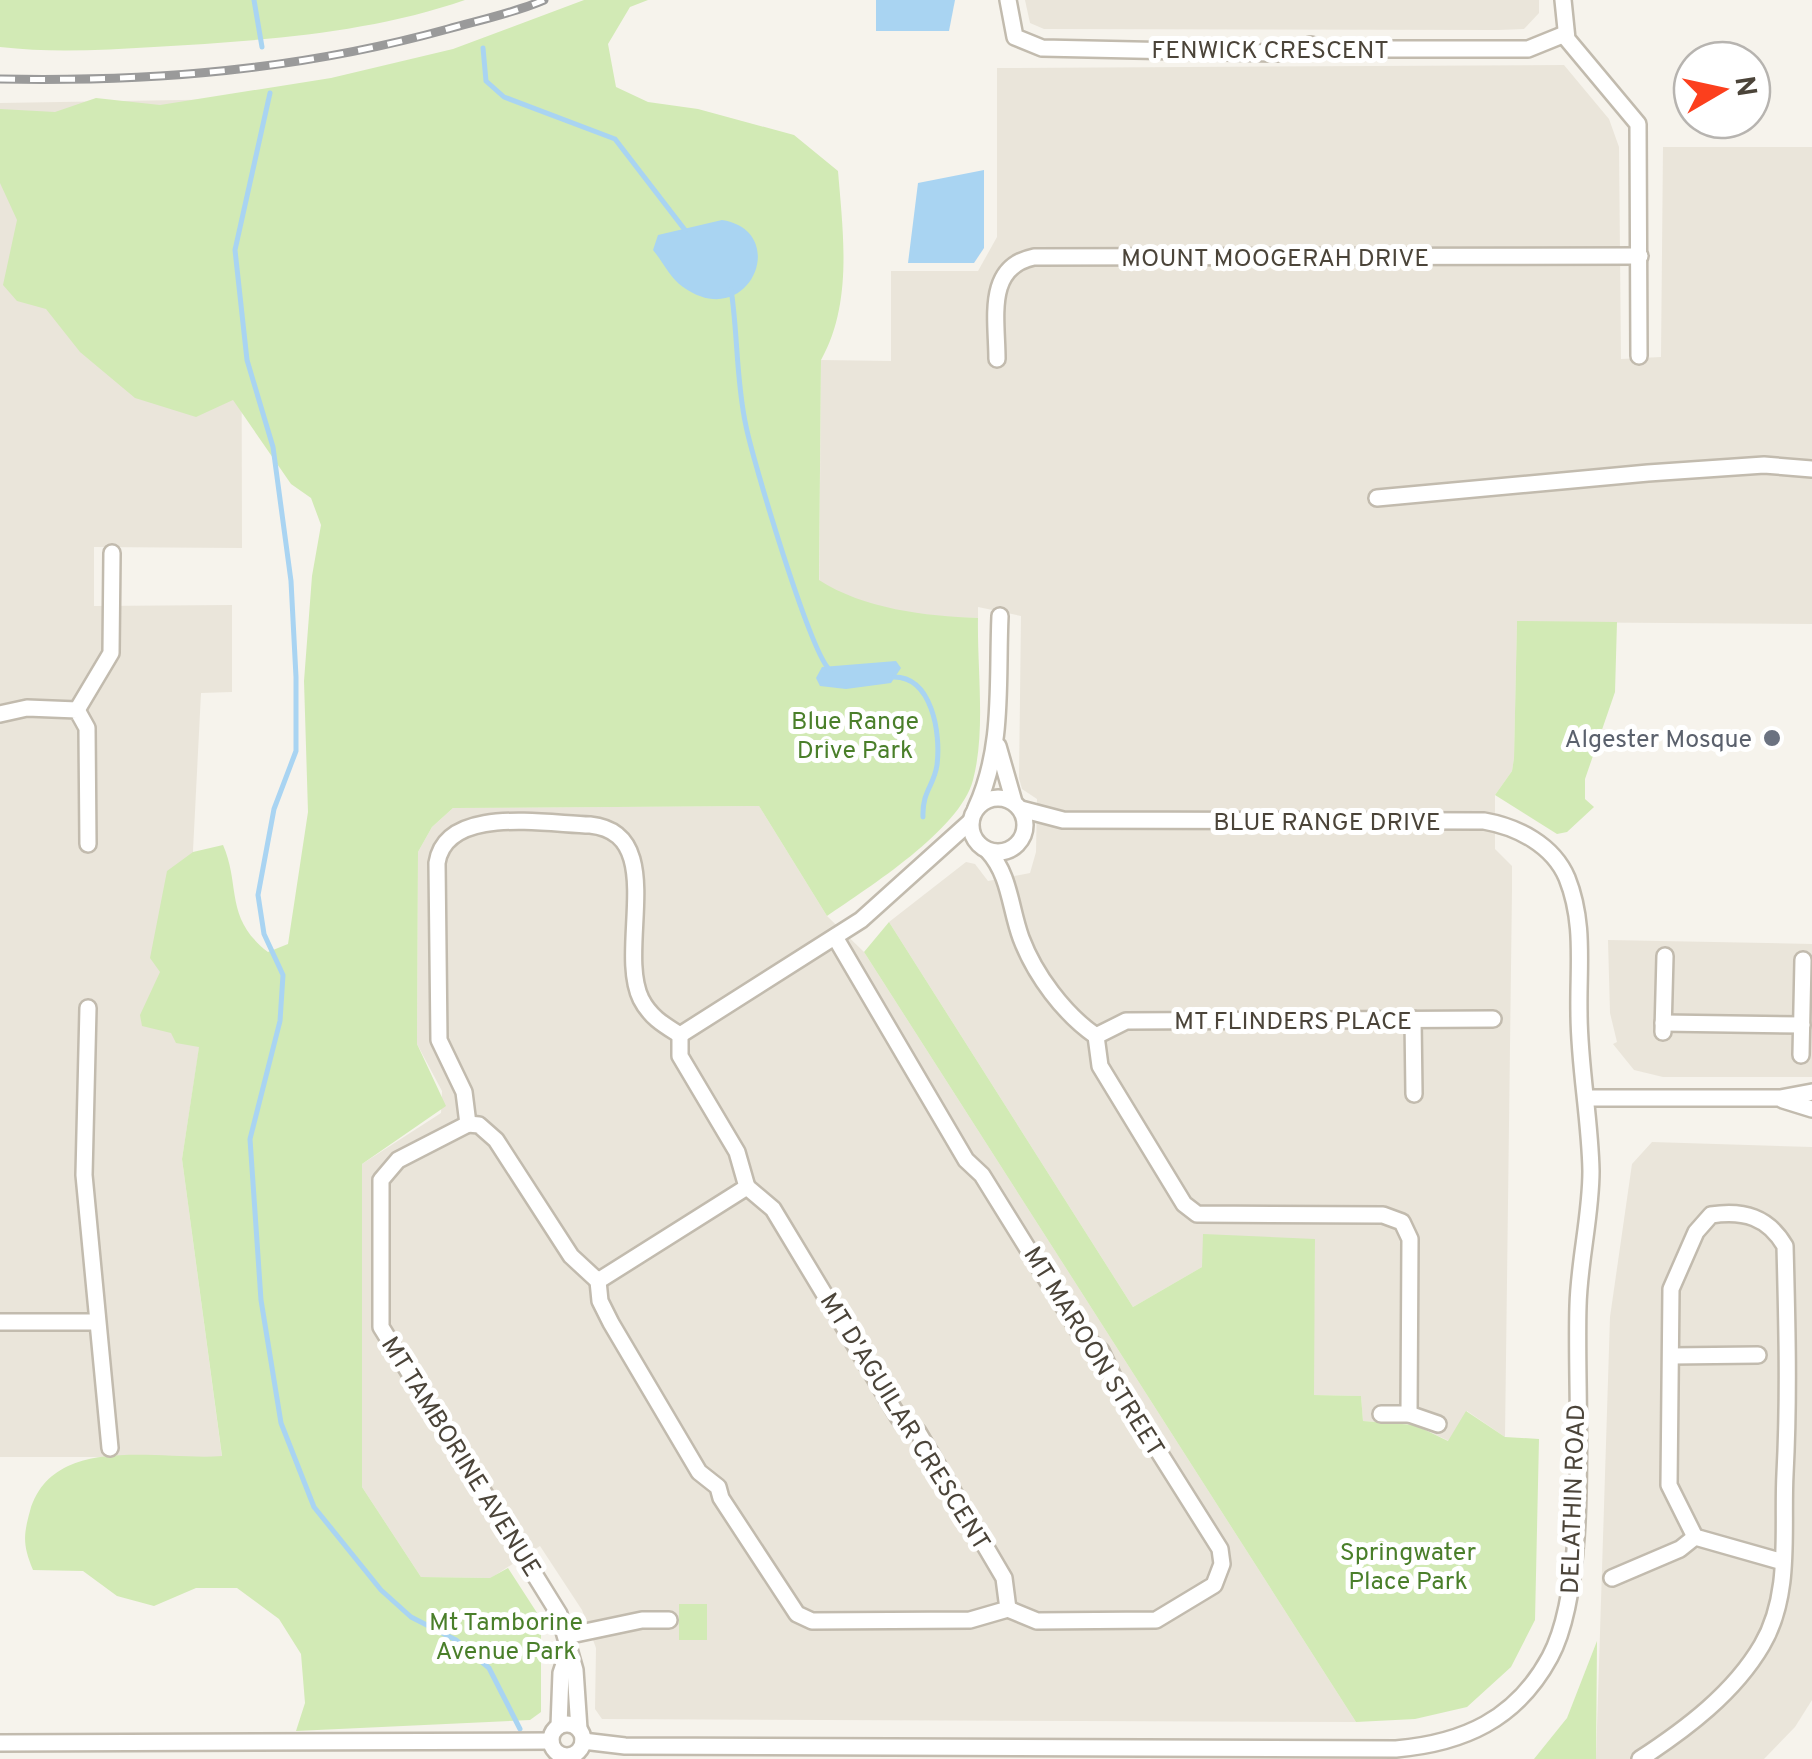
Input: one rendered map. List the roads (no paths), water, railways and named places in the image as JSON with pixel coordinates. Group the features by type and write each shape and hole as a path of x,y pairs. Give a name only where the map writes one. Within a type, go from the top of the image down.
{"street":[{"name":"FENWICK CRESCENT","path":"1008,0 1007,17 1015,37 1042,48 1277,53 1310,45 1323,49 1528,49 1565,34"},
{"path":"1563,0 1565,34 1638,124 1639,356"},
{"name":"MOUNT MOOGERAH DRIVE","path":"997,359 997,290 1002,274 1015,261 1034,257 1640,256"},
{"path":"1377,498 1648,472 1764,465 1812,469"},
{"path":"76,710 110,652 112,554"},
{"path":"1000,616 997,742 973,814 983,847 1000,864 1022,940 1069,1018 1096,1036 1100,1066 1184,1204 1198,1214 1383,1215 1402,1222 1410,1239 1409,1414"},
{"path":"0,714 27,708 76,710"},
{"path":"76,710 88,728 88,844"},
{"path":"997,742 1018,806 1019,842 1010,895"},
{"path":"680,1035 878,907 944,850 973,814 994,798 1063,820"},
{"path":"944,850 1019,842 1063,820"},
{"name":"BLUE RANGE DRIVE","path":"1063,820 1484,821 1533,838 1557,860 1567,879"},
{"path":"680,1035 652,1016 640,997 634,976 634,861 621,835 608,826 478,824 458,828 444,841 437,863 438,1027 444,1054 464,1092 468,1124 479,1125 496,1140 570,1256 598,1281 600,1301 611,1322 699,1472 718,1486 721,1498 797,1614 812,1622 970,1620 1008,1609"},
{"name":"DELATHIN ROAD","path":"581,1735 625,1746 983,1753 1396,1748 1466,1737 1514,1706 1550,1657 1563,1626 1574,1571 1578,1301 1591,1175 1578,1014 1582,949 1567,879"},
{"name":"MT MAROON STREET","path":"835,936 966,1160 982,1176 1080,1334 1101,1351 1110,1375 1220,1549 1222,1564 1214,1585 1156,1620 1038,1621 1008,1609"},
{"path":"1666,956 1663,1028 1802,1025"},
{"path":"1801,1055 1803,960"},
{"path":"88,1008 84,1175 110,1448"},
{"name":"MT FLINDERS PLACE","path":"1096,1036 1126,1021 1493,1018"},
{"path":"1413,1019 1414,1094"},
{"path":"598,1281 746,1187 737,1152 680,1056 680,1035"},
{"path":"1587,1098 1780,1098 1812,1092"},
{"path":"1780,1098 1812,1109"},
{"name":"MT TAMBORINE AVENUE","path":"468,1124 398,1160 381,1180 379,1319 554,1604 578,1694 581,1735"},
{"name":"MT D'AGUILAR CRESCENT","path":"746,1187 773,1209 899,1418 918,1432 1004,1578 1008,1609"},
{"path":"1640,1759 1698,1717 1762,1645 1780,1598 1783,1562 1790,1416 1786,1246 1775,1228 1758,1216 1726,1212 1710,1215 1696,1232 1672,1289 1669,1485 1695,1536 1783,1562"},
{"path":"0,1322 97,1322"},
{"path":"1671,1356 1758,1356"},
{"path":"1381,1414 1409,1414 1438,1424"},
{"path":"1612,1578 1680,1549 1695,1536"},
{"path":"0,1743 555,1734 581,1735 577,1752 569,1756 557,1752 555,1734 567,1644 642,1620 669,1620"}],"water":[{"path":"876,0 955,0 949,31 876,31"},
{"path":"984,170 984,248 974,263 908,263 918,183"},
{"path":"722,220 743,228 755,242 758,258 754,275 743,289 727,298 706,298 678,283 653,250 658,235"},
{"path":"896,661 901,668 891,683 846,689 820,686 816,678 822,667"}],"waterway":[{"path":"254,0 262,47"},
{"path":"483,48 486,81 504,97 615,139 685,230"},
{"path":"270,93 235,250 247,360 273,447 291,581 296,677 296,751 274,809 258,895 264,934 283,975 280,1021 250,1139 261,1300 281,1423 314,1507 381,1590 411,1617 456,1640 489,1668 520,1729"},
{"path":"731,289 740,392 751,446 797,595 821,657 830,670"},
{"path":"894,677 917,686 935,723 937,765 924,801 923,817"}],"railway":[{"path":"0,79 114,78 282,64 393,43 544,0"}],"place":[{"name":"Algester Mosque","path":"1772,738"}],"park label":[{"name":"Blue Range Drive Park","path":"855,734"},
{"name":"Springwater Place Park","path":"1408,1566"},
{"name":"Mt Tamborine Avenue Park","path":"506,1636"}]}
